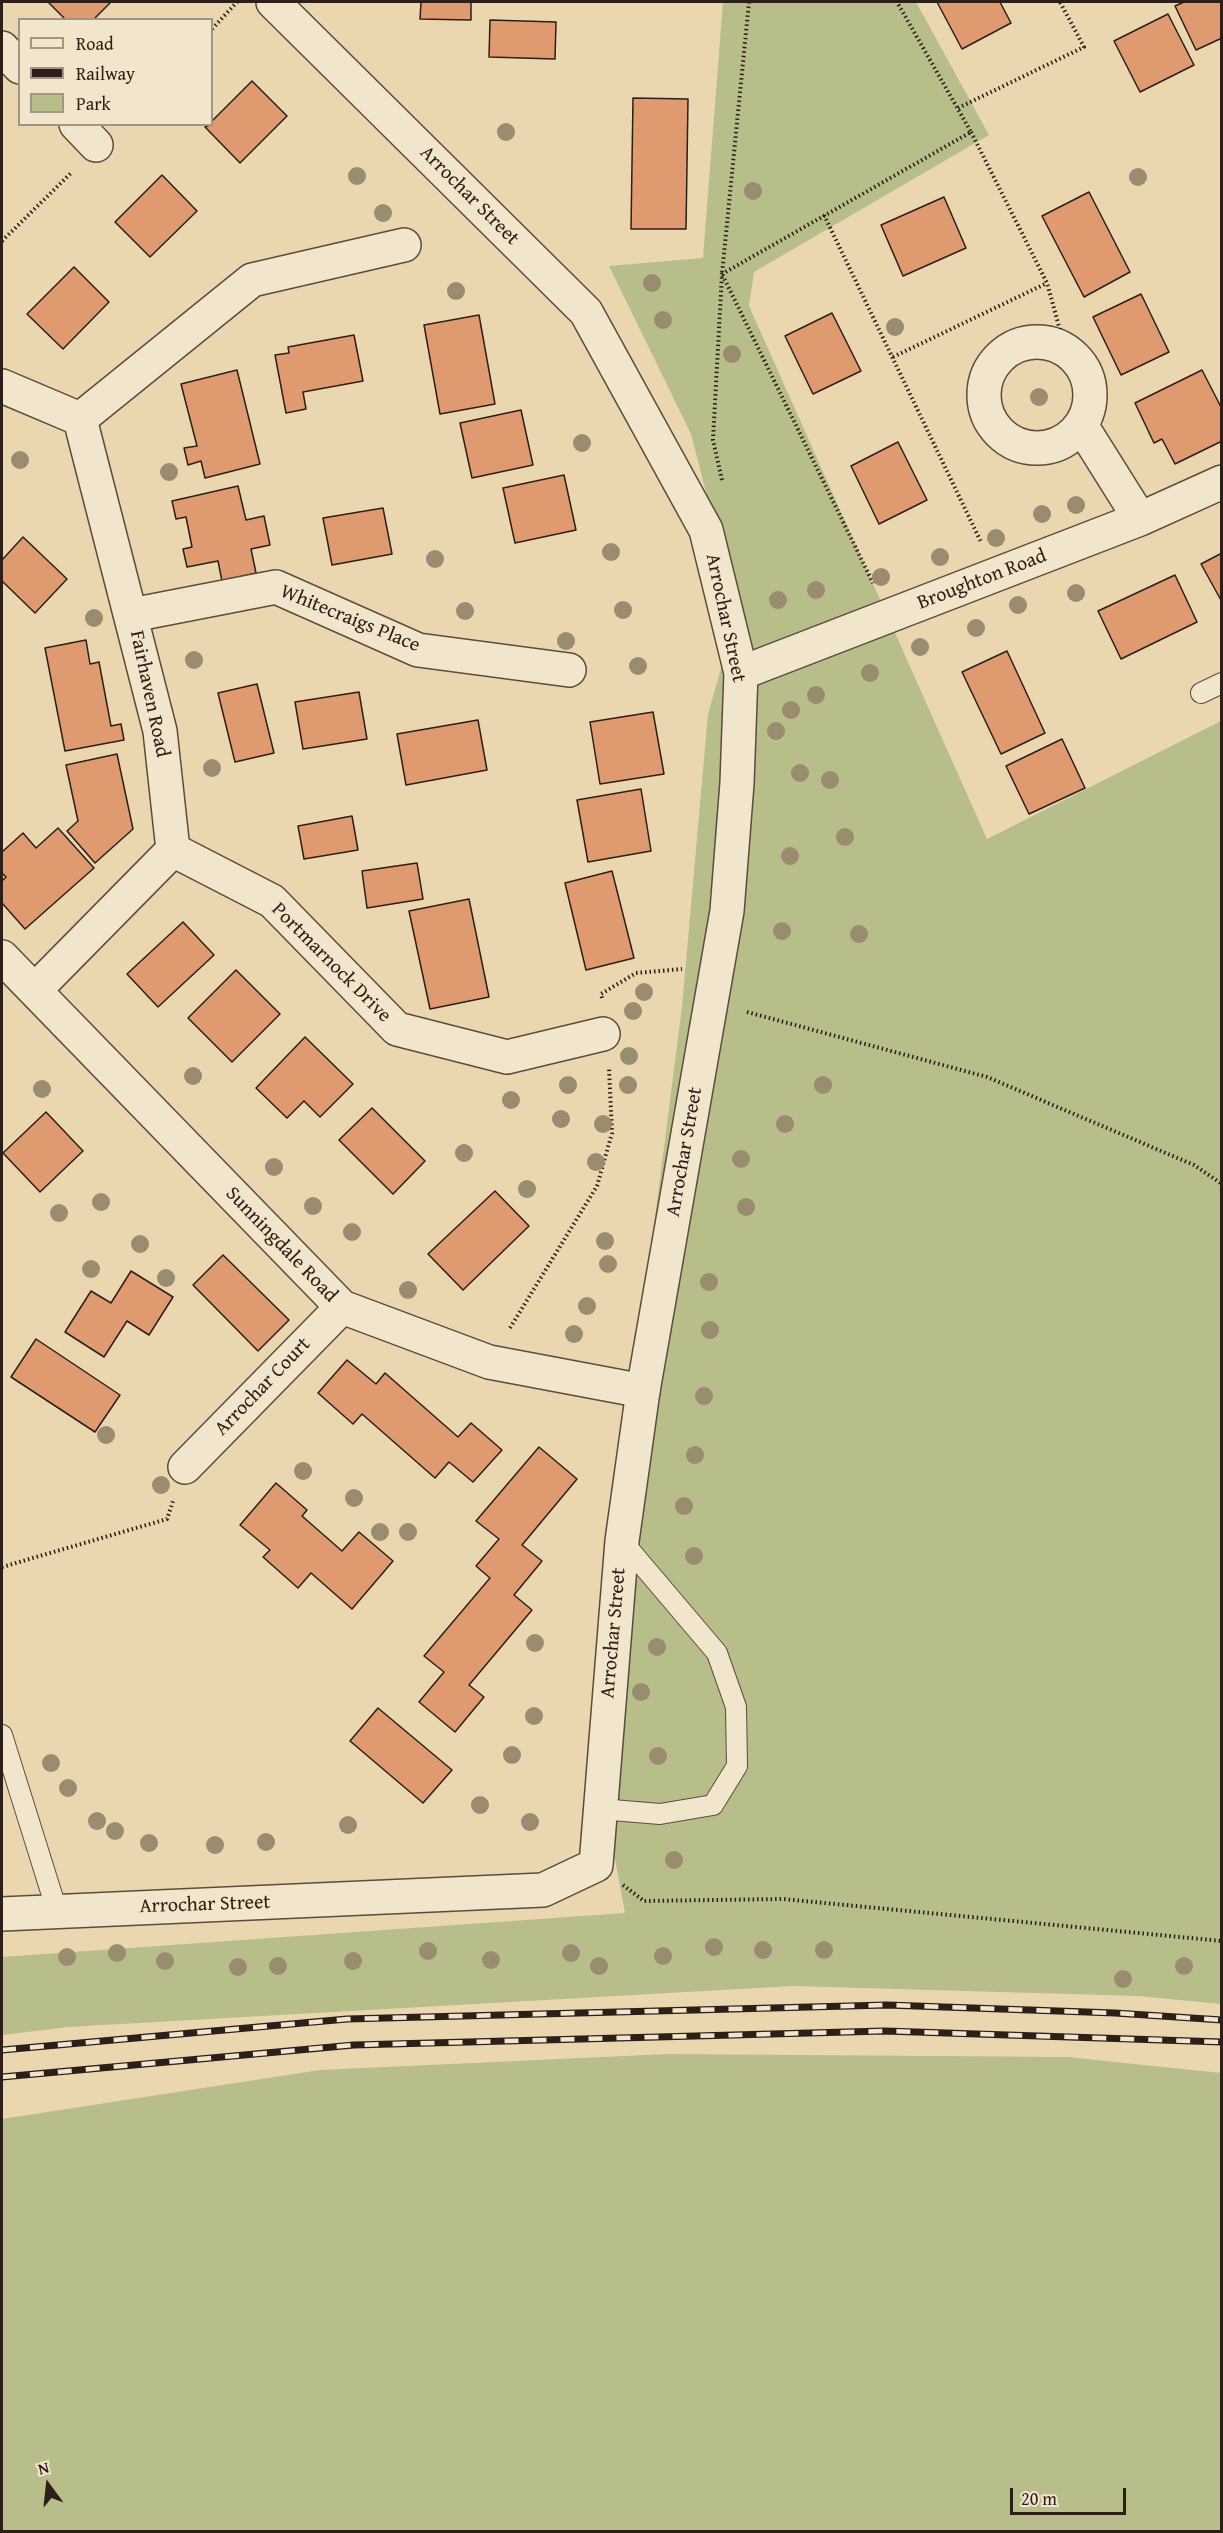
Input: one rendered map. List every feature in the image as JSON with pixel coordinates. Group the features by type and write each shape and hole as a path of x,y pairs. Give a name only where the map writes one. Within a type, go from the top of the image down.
{"street":[{"name":"Arrochar Street","path":"2,1914 543,1890 596,1865 622,1541 643,1391 727,910 737,783 741,673 706,530 586,312 273,2"},
{"path":"2,48 18,65"},
{"path":"2,386 80,419 252,280 404,244"},
{"path":"1031,341 1048,342 1065,348 1078,360 1087,375 1091,392 1089,409 1081,425 1069,438 1053,446 1035,449 1017,445 1002,436 991,422 984,405 984,388 989,370 999,356 1014,346 1031,341"},
{"name":"Fairhaven Road","path":"80,419 132,615 160,732 173,850"},
{"path":"1081,425 1140,519"},
{"name":"Broughton Road","path":"741,673 1140,519 1221,482"},
{"name":"Whitecraigs Place","path":"132,615 276,587 418,650 569,670"},
{"path":"35,990 173,850"},
{"name":"Portmarnock Drive","path":"173,850 272,901 397,1029 507,1057 603,1034"},
{"name":"Sunningdale Road","path":"2,957 342,1308 489,1362 643,1391"},
{"name":"Arrochar Court","path":"185,1467 342,1308"}],"lane":[{"path":"1201,693 1221,683"},
{"path":"600,1809 660,1814 713,1806 736,1766 736,1707 717,1653 622,1541"},
{"path":"2,1735 57,1911"}],"path":[{"path":"213,28 237,2"},
{"path":"696,510 725,495 713,440 722,274 749,2"},
{"path":"897,2 971,132 1047,283 1065,348"},
{"path":"958,108 1084,47 1060,2"},
{"path":"722,274 971,132"},
{"path":"2,242 65,181"},
{"path":"824,215 997,575"},
{"path":"722,274 889,616"},
{"path":"892,357 1047,283"},
{"path":"489,1362 597,1186 612,1133 601,994 636,973 666,968 987,1077 1194,1165 1221,1184"},
{"path":"2,1567 167,1519 185,1467"},
{"path":"596,1865 644,1901 783,1899 1221,1941"}],"green space":[{"path":"723,2 916,2 989,135 754,272 749,306 987,839 1221,721 1221,2004 1138,1996 793,1986 68,2027 2,2035 2,1957 625,1913 590,1724 682,1007 708,714 737,613 691,434 609,266 703,258"},
{"path":"668,2054 1067,2057 1221,2073 1221,2531 2,2531 2,2119 320,2070"}],"building":[{"path":"48,2 111,2 95,18 64,18"},
{"path":"421,2 471,2 471,20 420,19"},
{"path":"937,2 1000,2 1011,23 962,49"},
{"path":"1184,2 1222,2 1222,38 1196,50 1175,6"},
{"path":"1168,14 1194,65 1140,92 1114,41"},
{"path":"490,20 556,22 555,59 489,57"},
{"path":"252,81 287,116 240,163 205,127 213,126 213,120"},
{"path":"633,98 688,99 686,229 631,229"},
{"path":"162,175 197,211 150,257 115,222"},
{"path":"1089,192 1130,272 1084,297 1042,216"},
{"path":"944,197 966,248 903,276 881,225"},
{"path":"74,267 109,302 63,349 27,314"},
{"path":"1141,294 1169,352 1121,375 1093,317"},
{"path":"832,313 861,371 813,394 785,336"},
{"path":"479,315 495,404 440,414 424,325"},
{"path":"354,335 363,381 303,392 306,409 286,413 275,355 289,353 288,347"},
{"path":"237,370 260,464 205,478 201,461 188,465 184,448 197,446 181,384"},
{"path":"1202,370 1222,409 1222,441 1175,464 1162,439 1154,443 1135,403"},
{"path":"521,410 533,465 472,478 460,423"},
{"path":"898,442 927,500 879,524 851,466"},
{"path":"564,475 576,530 515,543 503,488"},
{"path":"238,486 246,520 264,516 270,545 251,549 256,573 222,581 218,561 187,567 183,549 192,547 186,517 176,519 172,501"},
{"path":"383,508 392,554 332,565 323,518"},
{"path":"23,537 67,579 35,613 2,581 2,560"},
{"path":"1222,553 1222,602 1201,564"},
{"path":"1175,575 1197,622 1121,659 1098,611"},
{"path":"86,640 90,664 99,662 111,726 121,724 124,740 65,751 45,648"},
{"path":"1007,651 1045,733 1001,754 962,672"},
{"path":"257,684 274,753 235,762 218,693"},
{"path":"359,692 367,739 303,749 295,702"},
{"path":"653,712 664,774 600,784 590,722"},
{"path":"478,720 487,770 406,785 397,734"},
{"path":"1062,739 1085,788 1029,814 1006,766"},
{"path":"117,754 133,829 95,863 67,831 78,821 66,765"},
{"path":"641,789 651,851 588,862 577,800"},
{"path":"352,816 358,850 304,859 298,826"},
{"path":"58,828 94,868 25,929 2,903 2,881 6,877 2,873 2,852 23,833 36,848"},
{"path":"417,863 423,899 367,908 362,871"},
{"path":"612,871 634,958 586,970 565,883"},
{"path":"469,899 489,997 430,1009 409,911"},
{"path":"183,922 214,955 158,1007 127,974"},
{"path":"236,970 280,1014 232,1062 188,1018"},
{"path":"305,1037 353,1084 320,1117 304,1101 287,1118 256,1088"},
{"path":"372,1108 425,1161 393,1194 339,1140"},
{"path":"46,1112 83,1151 40,1192 3,1153"},
{"path":"495,1191 529,1226 463,1290 428,1254"},
{"path":"223,1255 289,1320 258,1351 193,1285"},
{"path":"131,1271 173,1297 149,1335 127,1321 104,1357 65,1332 91,1291 111,1303"},
{"path":"36,1339 120,1395 95,1432 11,1377"},
{"path":"347,1360 376,1384 385,1373 458,1437 471,1423 502,1450 473,1482 449,1462 435,1478 362,1414 353,1424 318,1393"},
{"path":"539,1447 577,1479 522,1545 542,1561 514,1595 532,1610 469,1685 484,1697 455,1732 419,1702 444,1672 424,1656 490,1578 476,1566 499,1539 476,1521"},
{"path":"276,1483 307,1510 302,1516 342,1551 359,1532 393,1561 352,1609 311,1573 298,1588 263,1557 270,1550 240,1525"},
{"path":"378,1708 452,1770 423,1803 350,1741"}],"railway":[{"path":"2,2050 347,2019 887,2005 1115,2013 1222,2020"},
{"path":"2,2077 354,2045 885,2031 1222,2042"}]}
